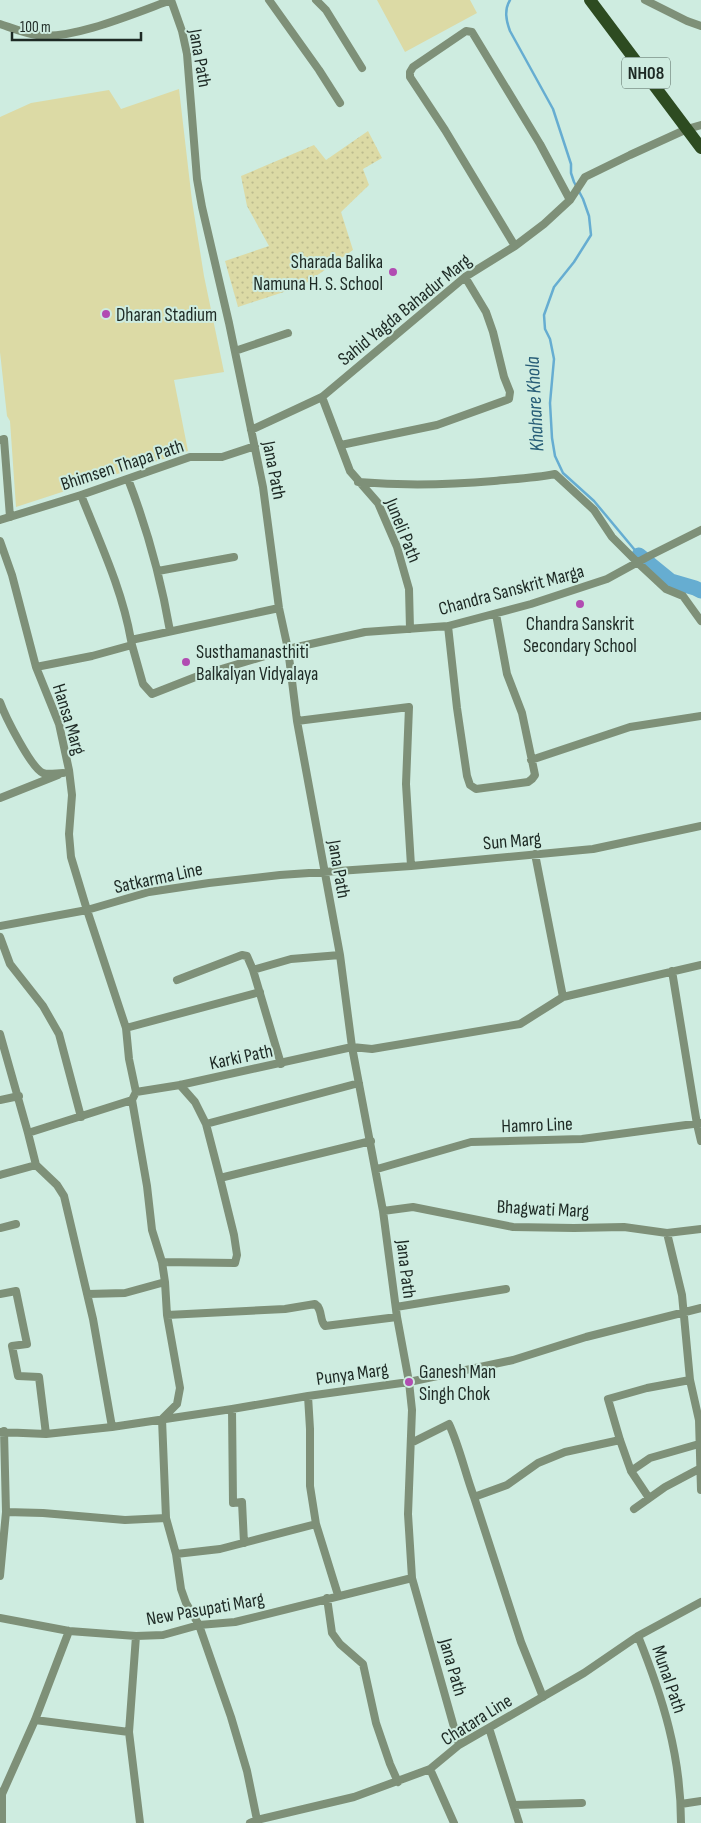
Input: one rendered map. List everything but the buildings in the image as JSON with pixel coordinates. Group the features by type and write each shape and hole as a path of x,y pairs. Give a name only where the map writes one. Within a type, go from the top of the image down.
{"main road":[{"name":"NH08","path":"590,0 701,148"}],"street":[{"path":"0,24 39,36 57,35 85,29 171,0"},
{"name":"Jana Path","path":"171,0 182,31 187,54 197,179 202,207 235,351 263,487 279,608 288,649 297,722 340,955 352,1047 383,1211 397,1318 409,1382 412,1410 408,1514 412,1578 459,1745"},
{"path":"269,0 340,103"},
{"path":"316,0 326,10 362,68"},
{"path":"650,1 687,22 701,26"},
{"path":"515,246 445,130 410,77 413,67 466,31 472,32 571,198"},
{"path":"571,198 585,177 595,171 687,129 701,125"},
{"name":"Sahid Yagda Bahadur Marg","path":"251,430 322,396 465,277 515,246 544,224 571,198"},
{"path":"341,445 437,425 509,399 510,392 504,377 494,332 486,312 465,277"},
{"path":"235,351 288,333"},
{"name":"Juneli Path","path":"322,396 350,472 378,503 397,548 409,589 410,630"},
{"path":"0,440 4,439 10,517"},
{"name":"Bhimsen Thapa Path","path":"0,520 81,495 190,457 222,457 255,446"},
{"path":"358,482 394,485 450,485 555,474 594,510 612,537 637,562 666,589 683,596 701,621"},
{"path":"128,479 139,507 158,571 170,631"},
{"path":"81,495 116,580 126,612 132,642"},
{"name":"Chandra Sanskrit Marga","path":"132,642 143,684 152,694 198,676 288,649 365,632 448,626 496,614 607,579 701,530"},
{"name":"Hansa Marg","path":"0,541 12,576 36,667 59,724 66,771 72,795 68,834 71,857 126,1028 129,1059 136,1092"},
{"path":"158,571 234,557"},
{"path":"36,667 92,656 170,631 279,608"},
{"path":"448,626 457,708 470,785 476,789 528,782 534,775 522,713 507,674 496,614"},
{"path":"0,702 2,717 34,765 44,773 66,771"},
{"path":"297,722 409,707 406,784 410,866"},
{"path":"531,760 630,727 701,716"},
{"path":"0,798 66,771"},
{"name":"Sun Marg","path":"324,872 593,849 701,826"},
{"path":"535,854 563,997"},
{"name":"Satkarma Line","path":"0,926 87,910 149,892 262,877 324,872"},
{"path":"0,938 10,964 43,1006 59,1034 82,1117"},
{"path":"177,980 242,955 248,956 281,1064"},
{"path":"253,970 291,959 340,955"},
{"name":"Karki Path","path":"136,1092 180,1086 352,1047 372,1049 520,1024 563,997 701,965"},
{"path":"672,971 701,1141"},
{"path":"126,1028 260,992"},
{"path":"0,1034 36,1165 57,1185 64,1196 88,1294 112,1427"},
{"path":"206,1124 359,1083"},
{"path":"162,1262 234,1262 237,1255 234,1235 206,1124 195,1102 180,1086"},
{"path":"136,1092 132,1100 147,1186 152,1230 162,1262 167,1315 180,1388 176,1404 162,1419 166,1518 176,1554 181,1589 186,1603 199,1626 232,1717 247,1771 254,1821"},
{"path":"0,1100 18,1096"},
{"path":"28,1133 132,1100"},
{"name":"Hamro Line","path":"376,1169 471,1142 582,1139 699,1124"},
{"path":"220,1178 371,1141"},
{"path":"0,1175 36,1165"},
{"name":"Bhagwati Marg","path":"383,1211 413,1207 513,1227 624,1227 667,1233 701,1229"},
{"path":"0,1228 16,1224"},
{"path":"667,1233 682,1295 690,1380 699,1420 701,1490"},
{"path":"88,1294 126,1293 165,1282"},
{"path":"396,1307 506,1289"},
{"path":"0,1294 16,1291 27,1344 12,1346 18,1376 39,1377 46,1434"},
{"path":"167,1315 285,1309 315,1304 319,1308 322,1323 325,1326 397,1318"},
{"name":"Punya Marg","path":"2,1431 46,1434 112,1427 409,1382 513,1360 586,1337 701,1308"},
{"path":"649,1498 631,1471 608,1399 647,1388 690,1380"},
{"path":"308,1396 310,1486 316,1524 338,1595"},
{"path":"232,1409 233,1503 242,1502 244,1543"},
{"path":"410,1444 449,1424 458,1443 466,1474 521,1642 543,1697"},
{"path":"0,1576 6,1512 2,1431"},
{"path":"474,1497 507,1485 538,1463 565,1452 620,1440"},
{"path":"631,1471 650,1458 699,1444"},
{"path":"634,1509 665,1487 699,1470"},
{"path":"6,1512 125,1520 166,1518"},
{"path":"176,1554 220,1550 316,1524"},
{"name":"New Pasupati Marg","path":"0,1618 69,1631 136,1636 163,1635 199,1626 234,1622 412,1578"},
{"path":"327,1598 332,1633 340,1644 363,1664 376,1723 398,1782"},
{"name":"Chatara Line","path":"254,1821 354,1797 430,1769 459,1745 584,1673 638,1636 701,1602"},
{"path":"2,1823 1,1793 35,1720 69,1631"},
{"path":"136,1636 129,1732 140,1823"},
{"name":"Munal Path","path":"638,1636 655,1678 670,1727 678,1769 681,1823"},
{"path":"35,1720 129,1732"},
{"path":"489,1728 519,1823"},
{"path":"430,1769 454,1823"},
{"path":"681,1804 701,1801"},
{"path":"514,1805 582,1803"}],"shaded area":[{"path":"377,0 470,0 477,13 405,52"},
{"name":"Dharan Stadium","path":"179,89 192,201 204,276 224,372 174,380 188,451 16,507 10,421 7,416 0,352 0,117 31,103 109,90 121,109"},
{"path":"368,131 382,158 363,169 369,185 341,212 353,250 302,286 238,307 225,261 269,246 247,206 241,176 314,145 326,160"}],"waterway":[{"name":"Khahare Khola","path":"510,0 506,15 507,23 553,109 571,164 574,182 589,216 591,235 574,262 554,287 544,315 545,329 550,339 554,359 550,403 555,456 563,473 594,501 639,555"},
{"name":"Khahare Khola","path":"639,555 671,581 701,591"}],"place":[{"name":"Sharada Balika Namuna H. S. School","path":"393,272"},
{"name":"Dharan Stadium","path":"106,314"},
{"name":"Chandra Sanskrit Secondary School","path":"580,604"},
{"name":"Susthamanasthiti Balkalyan Vidyalaya","path":"186,662"},
{"name":"Ganesh Man Singh Chok","path":"409,1382"}]}
